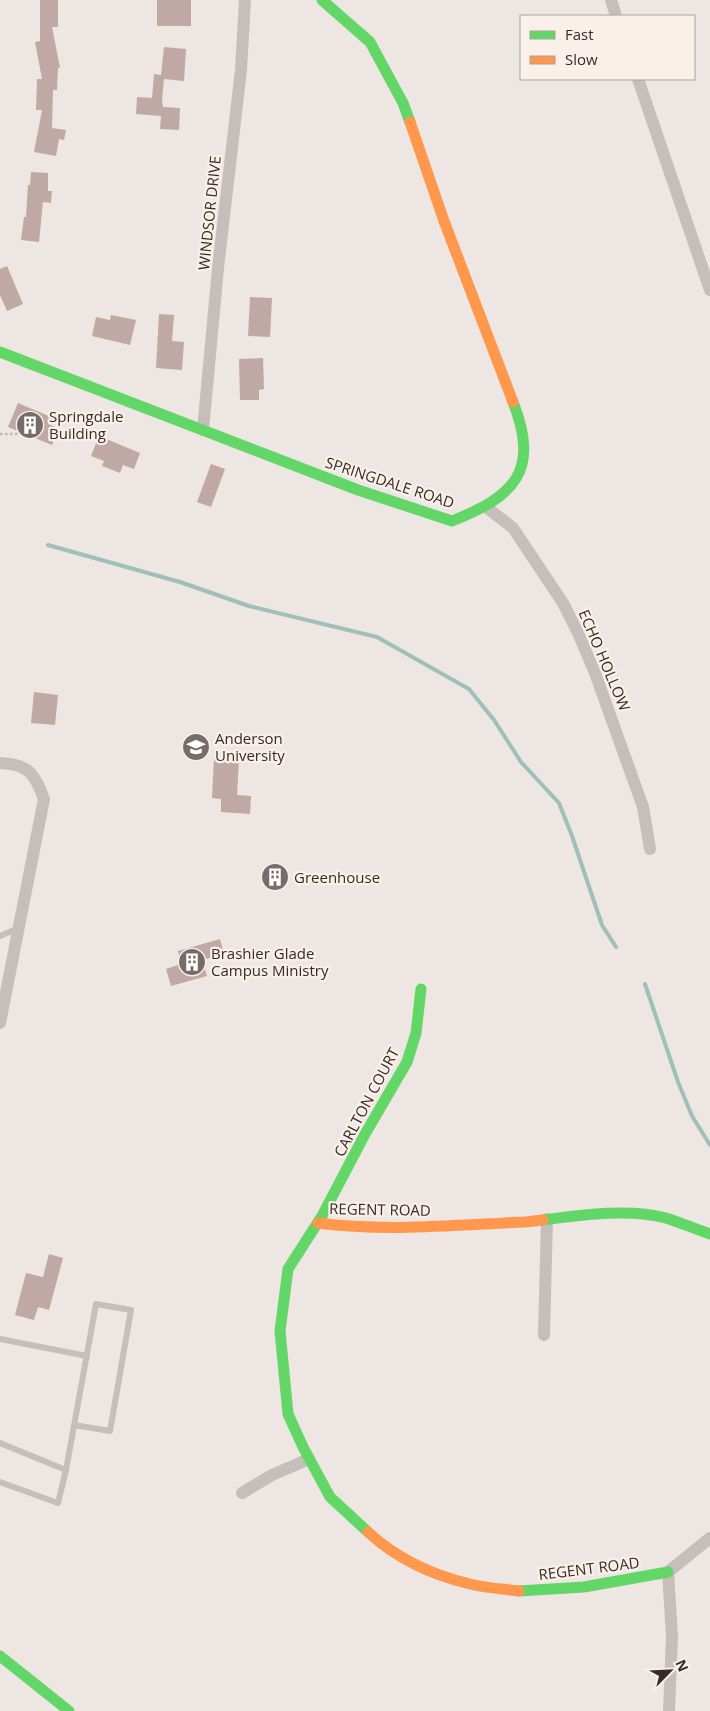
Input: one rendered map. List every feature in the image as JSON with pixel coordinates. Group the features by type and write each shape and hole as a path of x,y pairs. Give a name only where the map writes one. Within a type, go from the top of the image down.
{"street":[{"name":"WINDSOR DRIVE","path":"203,430 218,268 241,70 245,0"},
{"name":"SPRINGDALE ROAD","path":"0,352 358,490 452,521 486,507 514,485 524,457 522,434 517,412 444,221 403,103 370,42 322,0"},
{"path":"611,0 616,15"},
{"path":"638,80 710,290"},
{"name":"ECHO HOLLOW","path":"486,507 513,528 563,604 578,633 595,673 643,807 650,849"},
{"path":"0,763 13,763 28,768 38,782 44,799 0,1023"},
{"name":"CARLTON COURT","path":"318,1223 365,1134 408,1062 416,1033 421,989"},
{"name":"REGENT ROAD","path":"668,1572 584,1587 521,1591 470,1584 419,1567 379,1542 330,1497 309,1460 288,1414 280,1331 288,1269 318,1223 349,1227 404,1227 525,1222 571,1216 633,1213 665,1218 710,1234"},
{"path":"544,1334 547,1219"},
{"path":"242,1493 272,1475 309,1460"},
{"path":"669,1711 672,1636 668,1572 710,1538"},
{"path":"0,1656 69,1711"}],"lane":[{"path":"0,936 19,928"},
{"path":"0,1482 58,1503 66,1470 74,1425 87,1356 96,1304 131,1310 110,1431 74,1425"},
{"path":"0,1339 87,1356"},
{"path":"0,1443 66,1470"}],"path":[{"path":"0,434 23,433"}],"building":[{"path":"40,0 58,0 58,27 52,27 60,68 58,68 57,90 53,90 52,128 66,130 64,140 59,139 56,156 34,152 42,110 36,110 37,79 42,79 35,42 40,41"},
{"path":"157,0 191,0 191,26 157,26"},
{"path":"164,47 186,49 184,81 164,79 162,99 163,107 180,108 179,130 160,129 161,116 136,114 137,97 152,98 154,74 161,75"},
{"path":"31,172 48,173 48,191 52,191 51,203 43,202 39,242 21,240 24,217 26,217 28,185 30,185"},
{"path":"7,266 23,304 7,311 0,295 0,269"},
{"path":"250,297 272,298 270,337 248,336"},
{"path":"159,314 174,315 172,341 184,342 182,370 156,368"},
{"path":"111,315 136,320 130,345 92,336 96,317 110,320"},
{"path":"263,358 264,389 259,390 259,400 240,400 239,359"},
{"name":"Springdale Building","path":"18,403 51,417 48,424 58,428 52,445 8,427"},
{"path":"99,436 140,453 134,469 123,465 120,473 102,466 104,461 91,456"},
{"path":"211,464 225,469 211,507 197,502"},
{"path":"34,692 58,695 55,725 31,723"},
{"path":"214,757 239,759 237,795 251,796 250,814 221,812 221,799 212,798"},
{"name":"Brashier Glade Campus Ministry","path":"220,939 224,954 202,960 207,976 171,986 166,969 181,964 178,951"},
{"path":"49,1254 63,1258 49,1310 38,1307 34,1320 15,1315 26,1273 43,1277"}],"waterway":[{"path":"48,545 180,582 249,606 377,637 469,689 494,720 521,762 559,803 602,925 616,947"},
{"path":"645,984 678,1082 692,1116 710,1145"}],"traffic: fast":[{"path":"322,0 370,42 403,103 410,122"},
{"path":"0,352 358,490 452,521 492,502 506,491 516,478 522,463 524,446 521,426 513,402"},
{"path":"368,1532 330,1497 303,1447 288,1414 280,1331 288,1269 322,1216 365,1134 407,1062 416,1033 421,989"},
{"path":"543,1220 605,1213 637,1213 666,1218 710,1234"},
{"path":"519,1591 584,1587 668,1572"},
{"path":"0,1656 69,1711"}],"traffic: slow":[{"path":"410,122 444,221 513,402"},
{"path":"318,1223 344,1226 395,1227 543,1220"},
{"path":"368,1532 403,1558 442,1576 470,1584 519,1591"}],"place":[{"name":"Springdale Building","path":"30,425"},
{"name":"Anderson University","path":"196,747"},
{"name":"Greenhouse","path":"275,877"},
{"name":"Brashier Glade Campus Ministry","path":"192,962"}]}
